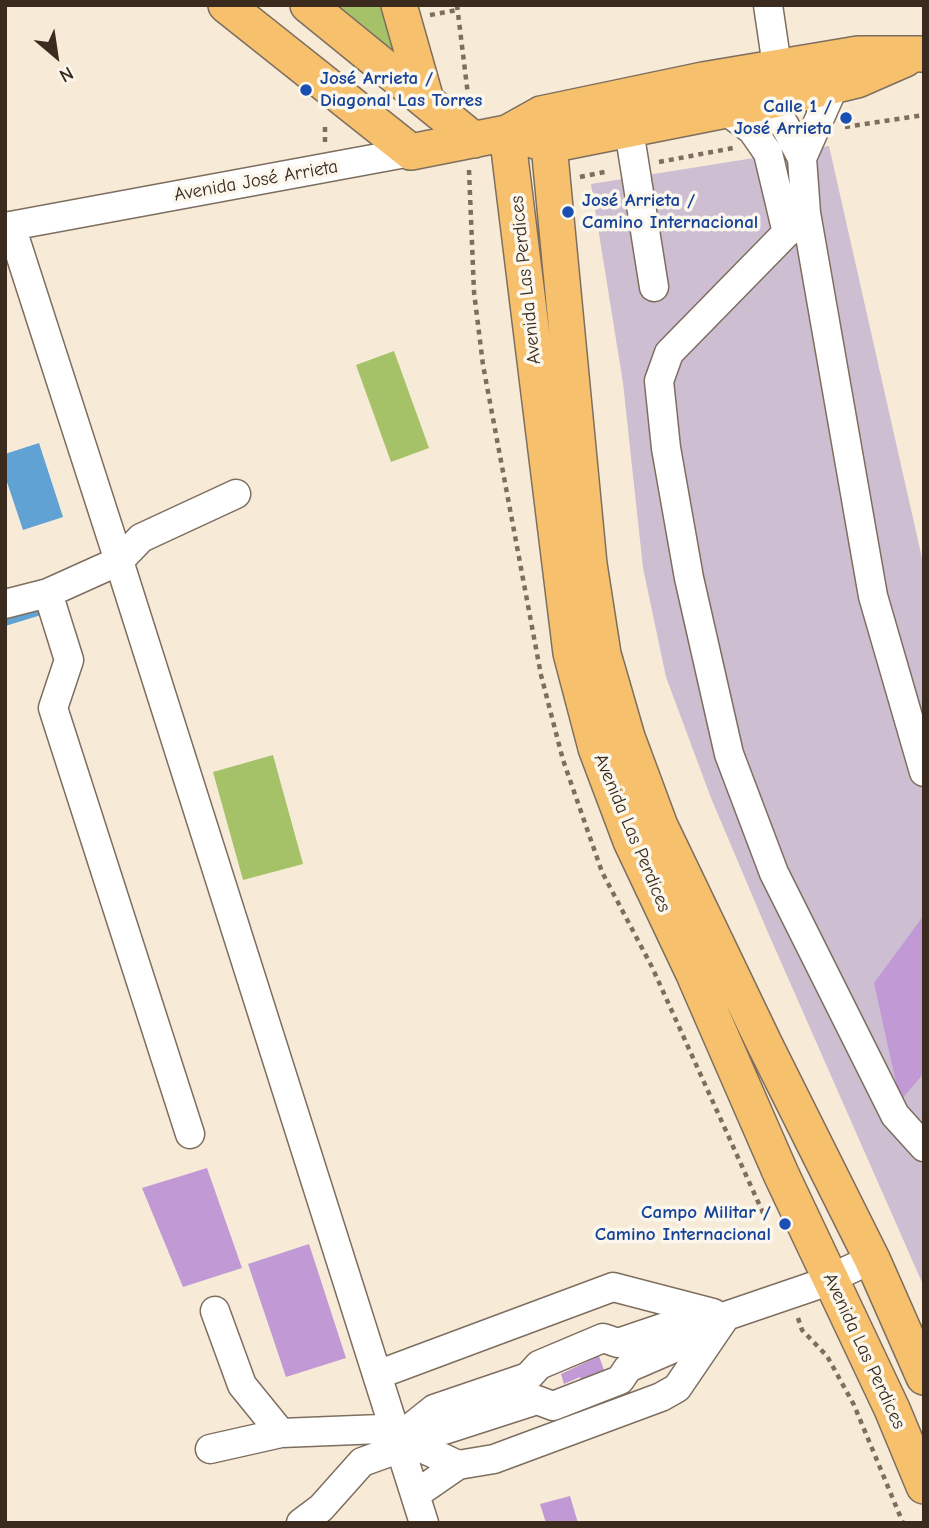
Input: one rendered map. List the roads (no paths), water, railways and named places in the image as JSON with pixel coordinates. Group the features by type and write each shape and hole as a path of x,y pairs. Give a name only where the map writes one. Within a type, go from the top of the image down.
{"main road":[{"path":"226,5 411,152"},
{"path":"308,5 426,100 490,136"},
{"path":"399,5 426,100"},
{"name":"Avenida José Arrieta","path":"552,134 703,80 858,54 918,55"},
{"name":"Avenida José Arrieta","path":"411,152 490,136 629,130 834,86 874,74 918,55"},
{"name":"Avenida Las Perdices","path":"552,134 589,564 607,666 627,737 660,826 872,1259 924,1377"},
{"name":"Avenida Las Perdices","path":"490,136 571,653 596,748 631,841 924,1486"}],"street":[{"path":"768,5 777,66"},
{"path":"703,80 743,93 761,103 784,124 802,158"},
{"path":"834,86 802,158 796,223 669,353 659,381 666,448 690,578 729,754 774,873 895,1115 924,1147"},
{"path":"726,110 752,130 768,153 796,223 873,596 924,772"},
{"path":"629,130 654,287"},
{"name":"Avenida José Arrieta","path":"8,227 411,152"},
{"path":"8,227 119,561 399,1437 424,1523"},
{"path":"5,604 48,593 119,561 141,538 236,494"},
{"path":"48,593 69,660 52,708 190,1134"},
{"path":"623,1355 688,1342 726,1316 831,1279 872,1259"},
{"path":"377,1375 613,1287 726,1316"},
{"path":"215,1311 242,1385 281,1433"},
{"path":"416,1494 458,1465 494,1459 661,1397 677,1388 726,1316"},
{"path":"532,1388 539,1365 603,1338 623,1355"},
{"path":"532,1388 553,1406 620,1380 623,1355"},
{"path":"301,1523 321,1508 362,1462 387,1453 399,1437 434,1409 532,1388"},
{"path":"210,1448 281,1433 381,1429 458,1465"},
{"path":"351,1431 362,1462"}],"water":[{"path":"39,443 63,517 23,530 5,476 5,454"}],"waterway":[{"path":"5,622 44,610"}],"place":[{"name":"José Arrieta / Diagonal Las Torres","path":"306,90"},
{"name":"Calle 1 / José Arrieta","path":"846,118"},
{"name":"José Arrieta / Camino Internacional","path":"568,212"},
{"name":"Campo Militar / Camino Internacional","path":"785,1224"}]}
